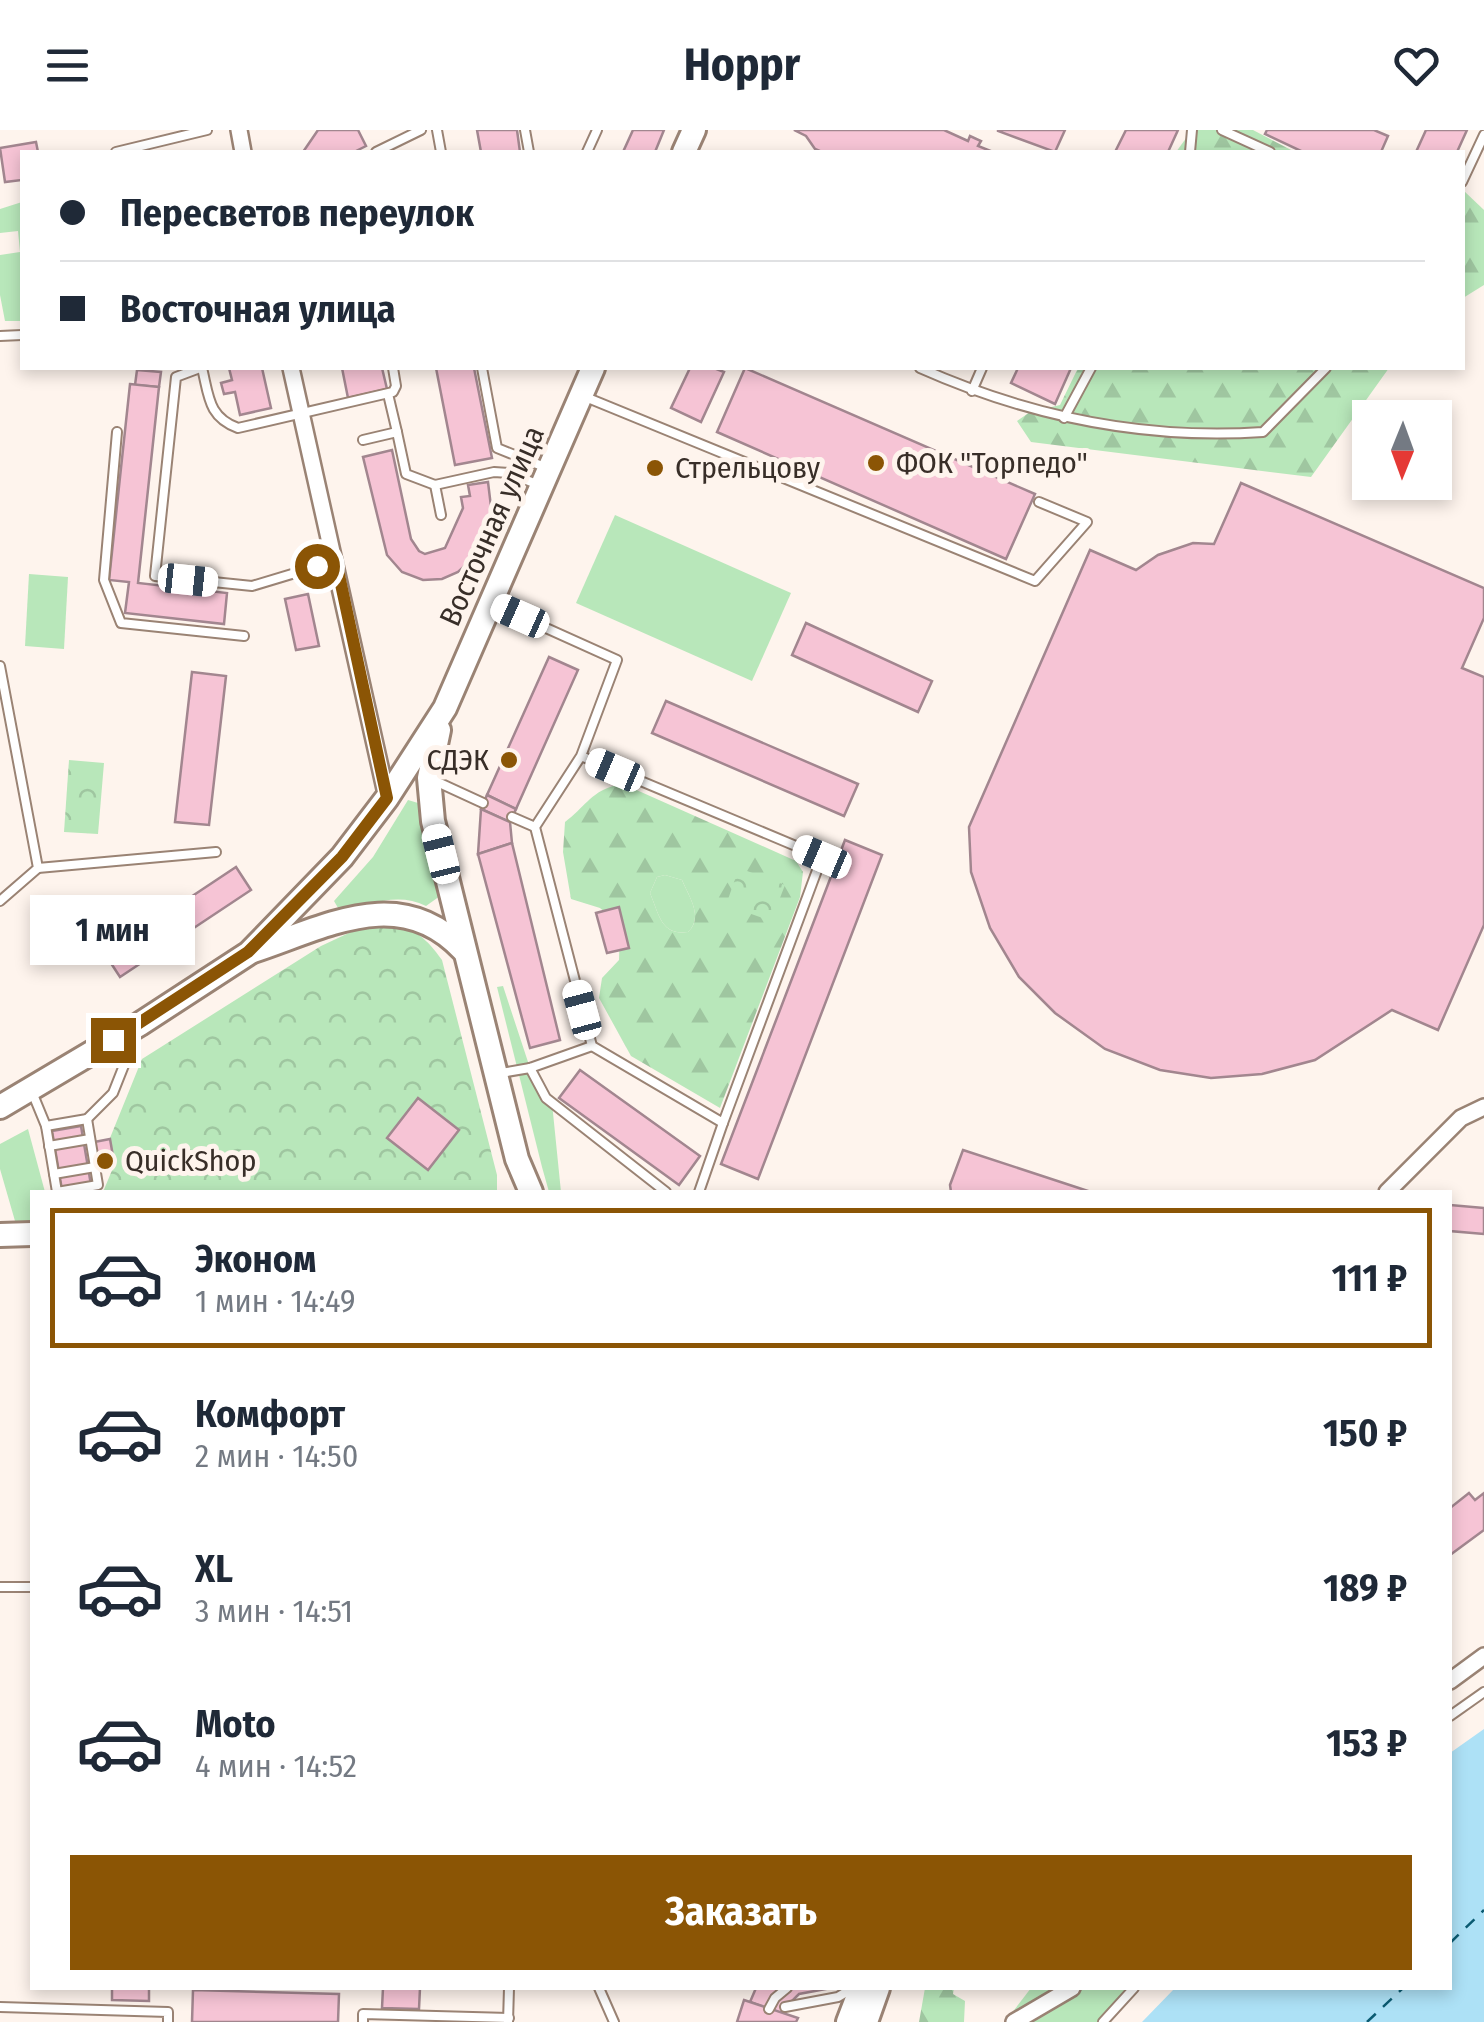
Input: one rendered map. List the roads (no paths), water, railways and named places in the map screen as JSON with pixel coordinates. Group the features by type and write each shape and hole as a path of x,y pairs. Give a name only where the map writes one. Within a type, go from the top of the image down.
{"main road":[{"name":"Восточная улица","path":"2,1104 140,1024 248,952 342,857 387,798 446,708 592,370"},
{"name":"Восточная улица","path":"429,778 446,708"},
{"path":"429,778 433,821 517,1159 530,1190"},
{"path":"248,952 360,916 385,913 406,914 430,922 466,953"},
{"path":"512,1190 517,1159"},
{"path":"0,1235 30,1234"},
{"path":"848,2022 860,1990"},
{"path":"866,2022 877,1990"}],"street":[{"path":"291,370 387,798"},
{"path":"1389,1190 1461,1118 1484,1106"},
{"path":"1452,1680 1484,1656"},
{"path":"1014,2022 1069,1990"}],"lane":[{"path":"145,130 148,142"},
{"path":"122,150 207,130"},
{"path":"380,150 421,130"},
{"path":"1222,130 1266,150"},
{"path":"1465,176 1484,135"},
{"path":"195,370 176,376 156,576 252,586 336,561"},
{"path":"202,370 211,406 221,422 238,428 388,394 396,386 394,370"},
{"path":"482,370 497,448 547,478"},
{"path":"925,370 972,391 1064,418 1138,430 1263,432 1324,370"},
{"path":"972,391 981,370"},
{"path":"1064,418 1090,370"},
{"path":"388,394 406,474 435,484 494,472 547,478"},
{"path":"581,395 1035,581 1087,522 1039,502"},
{"path":"118,432 104,580 121,622 244,636"},
{"path":"363,440 396,432"},
{"path":"435,484 441,515"},
{"path":"492,604 617,660 581,756 534,827 592,1046 723,1123"},
{"path":"0,666 38,868"},
{"path":"581,756 822,857 700,1190"},
{"path":"429,778 484,803"},
{"path":"512,817 534,827"},
{"path":"0,901 38,868 216,852"},
{"path":"46,1126 87,1119 114,1093 140,1024"},
{"path":"496,1074 530,1068 592,1046"},
{"path":"530,1068 546,1098 663,1190"},
{"path":"30,1088 46,1126 57,1190"},
{"path":"87,1119 102,1189"},
{"path":"49,1146 90,1139"},
{"path":"54,1174 95,1167"},
{"path":"0,1588 30,1587"},
{"path":"1452,1715 1484,1692"},
{"path":"363,2022 364,2014 508,2020 508,1990"},
{"path":"600,1990 614,2022"},
{"path":"769,2009 774,1998 784,1990"},
{"path":"784,2007 838,1998 850,1990"},
{"path":"1102,2022 1132,1990"},
{"path":"0,2007 168,2012 168,2022"}],"water":[{"path":"1484,1729 1484,2022 1142,2022 1173,1990 1452,1990 1452,1752"}],"place":[{"name":"ФОК \"Торпедо\"","path":"876,463"},
{"name":"Стрельцову","path":"655,468"},
{"name":"СДЭК","path":"509,760"},
{"name":"QuickShop","path":"105,1161"}]}
